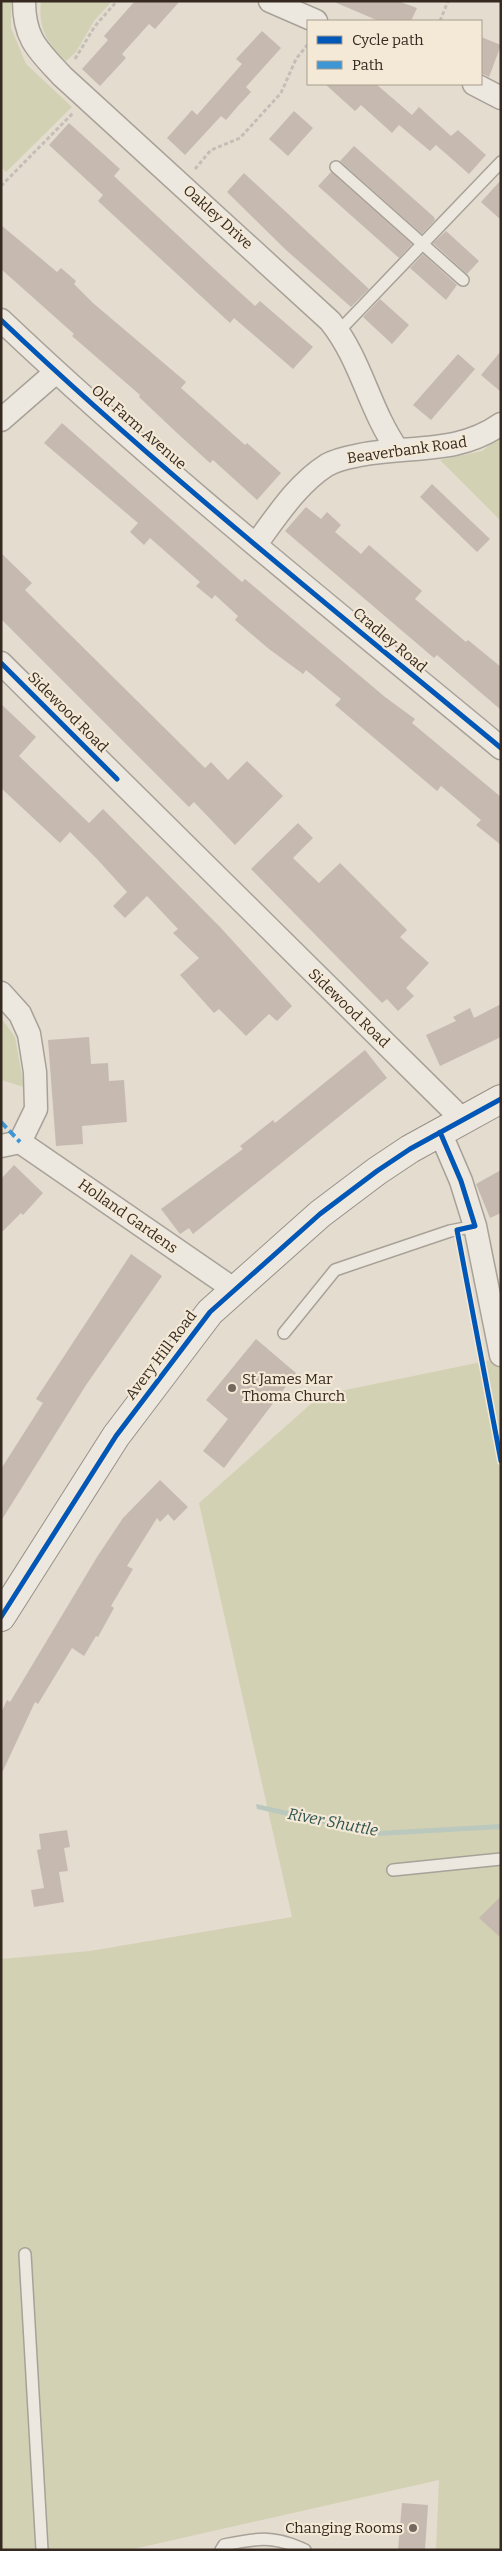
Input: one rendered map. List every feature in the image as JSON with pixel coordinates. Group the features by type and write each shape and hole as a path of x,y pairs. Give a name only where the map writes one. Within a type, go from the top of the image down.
{"street":[{"name":"Oakley Drive","path":"24,1 26,32 34,46 62,76 318,310 338,332 349,349 386,432 397,449"},
{"path":"270,1 314,20"},
{"path":"476,85 501,98"},
{"name":"Old Farm Avenue","path":"1,320 56,372 259,547"},
{"path":"1,420 56,372"},
{"name":"Beaverbank Road","path":"259,547 297,490 329,463 345,458 397,449 459,444 483,436 501,424"},
{"name":"Cradley Road","path":"259,547 501,748"},
{"name":"Sidewood Road","path":"1,662 452,1126"},
{"name":"Holland Gardens","path":"1,993 20,1014 29,1034 35,1072 36,1109 11,1144 235,1290"},
{"name":"Avery Hill Road","path":"1,1616 116,1436 210,1312 340,1198 410,1148 501,1099"},
{"path":"452,1126 460,1181 475,1226 501,1355"}],"lane":[{"path":"338,332 501,162"},
{"path":"336,167 463,280"},
{"path":"284,1333 335,1270 450,1232 475,1226"},
{"path":"393,1870 501,1859"},
{"path":"25,2254 42,2550"},
{"path":"221,2550 224,2545 259,2538 287,2542 305,2550"}],"path":[{"path":"62,76 94,26 117,1"},
{"path":"440,20 448,1"},
{"path":"181,184 212,150 240,138 281,93 296,59 307,45"},
{"path":"1,186 78,107"}],"green space":[{"path":"1,1 11,1 11,28 26,64 72,107 6,172 1,167"},
{"path":"41,1 112,1 94,21 76,52 66,61 45,35 40,11"},
{"path":"501,436 501,521 440,460 482,451"},
{"path":"1,1018 15,1037 24,1087 1,1080"},
{"path":"501,1358 501,2550 436,2550 439,2480 129,2550 1,2550 1,1959 90,1951 292,1917 199,1503 321,1395"}],"water":[{"name":"River Shuttle","path":"256,1804 380,1831 501,1824 501,1829 378,1836 257,1809"}],"building":[{"path":"135,1 180,1 155,29 149,24 122,54 126,58 100,86 82,69 108,40 104,36"},
{"path":"332,1 398,1 417,8 411,20 377,20"},
{"path":"262,31 281,48 246,87 251,92 226,120 221,116 185,155 167,138 192,110 197,115 242,64 236,59"},
{"path":"482,37 501,45 489,77 482,74"},
{"path":"326,85 377,85 412,115 419,107 451,136 458,130 486,155 469,174 436,145 430,151 399,125 392,133 361,105 355,111"},
{"path":"294,111 313,128 288,156 269,139"},
{"path":"69,123 120,169 114,176 212,267 255,306 260,301 313,347 293,369 234,318 230,323 98,201 103,195 49,145"},
{"path":"354,146 434,217 435,220 422,234 340,161"},
{"path":"331,172 412,244 399,258 318,186"},
{"path":"244,173 369,289 351,307 286,250 227,192"},
{"path":"501,180 501,220 481,202"},
{"path":"1,225 57,272 61,268 76,281 74,284 93,303 186,382 181,388 245,445 247,443 281,473 257,500 213,460 210,463 139,397 140,395 72,336 74,334 1,269"},
{"path":"446,231 479,261 467,274 433,243"},
{"path":"423,254 457,285 446,300 410,268"},
{"path":"380,299 409,325 392,344 363,317"},
{"path":"501,351 501,392 481,375"},
{"path":"458,354 475,369 431,420 413,405"},
{"path":"62,423 242,582 245,579 385,697 415,719 412,723 501,797 501,845 476,825 481,820 441,786 437,791 335,705 341,699 306,670 303,674 269,649 235,620 238,616 215,595 212,599 196,586 200,582 150,538 144,545 130,532 138,523 44,443"},
{"path":"432,484 490,539 477,552 420,497"},
{"path":"306,507 321,519 327,512 341,525 335,532 361,554 369,545 422,591 415,599 466,642 468,640 501,667 501,710 437,655 434,658 285,531"},
{"path":"1,553 32,583 25,590 205,768 211,762 228,780 247,761 283,796 235,845 194,802 189,807 1,619"},
{"path":"1,704 36,737 19,756 89,823 103,809 220,927 292,1006 277,1021 269,1014 246,1036 219,1009 214,1013 180,975 199,958 173,933 178,929 147,896 125,918 113,906 127,892 97,859 70,832 60,843 1,788"},
{"path":"298,823 313,838 293,858 319,883 340,863 407,930 400,937 429,963 406,988 414,996 398,1011 387,999 382,1003 251,869"},
{"path":"501,1004 501,1037 440,1066 426,1035 456,1021 453,1017 470,1008 474,1018"},
{"path":"89,1037 91,1064 108,1063 109,1081 124,1080 127,1122 82,1126 83,1144 56,1146 48,1040"},
{"path":"365,1050 387,1078 193,1234 189,1228 180,1234 161,1209 243,1149 240,1146 273,1120 275,1123"},
{"path":"14,1165 43,1193 23,1215 21,1213 1,1233 1,1179"},
{"path":"501,1170 501,1213 490,1218 476,1184"},
{"path":"131,1254 162,1276 86,1385 1,1521 1,1469 43,1403 36,1399"},
{"path":"256,1339 296,1373 224,1468 203,1451 228,1419 206,1400"},
{"path":"160,1480 188,1507 174,1521 168,1514 160,1522 157,1518 127,1566 133,1569 111,1606 114,1608 98,1637 96,1636 84,1656 72,1648 38,1704 35,1702 1,1775 1,1713 7,1700 10,1702 97,1557 123,1518"},
{"path":"67,1830 70,1847 64,1848 68,1871 59,1872 64,1902 34,1907 31,1890 44,1888 37,1850 41,1849 39,1834"},
{"path":"501,1896 501,1938 479,1918"},
{"name":"Changing Rooms","path":"402,2503 428,2505 425,2550 398,2550"}],"marked path":[{"path":"1,1122 20,1142"}],"cycle path":[{"path":"1,320 122,431 185,485 310,591 501,748"},
{"path":"1,663 117,779"},
{"path":"1,1617 116,1436 210,1312 320,1214 377,1171 410,1149 501,1099"},
{"path":"440,1132 461,1181 475,1226 457,1230 501,1461"}],"place":[{"name":"St James Mar Thoma Church","path":"232,1388"},
{"name":"Changing Rooms","path":"413,2528"}]}
